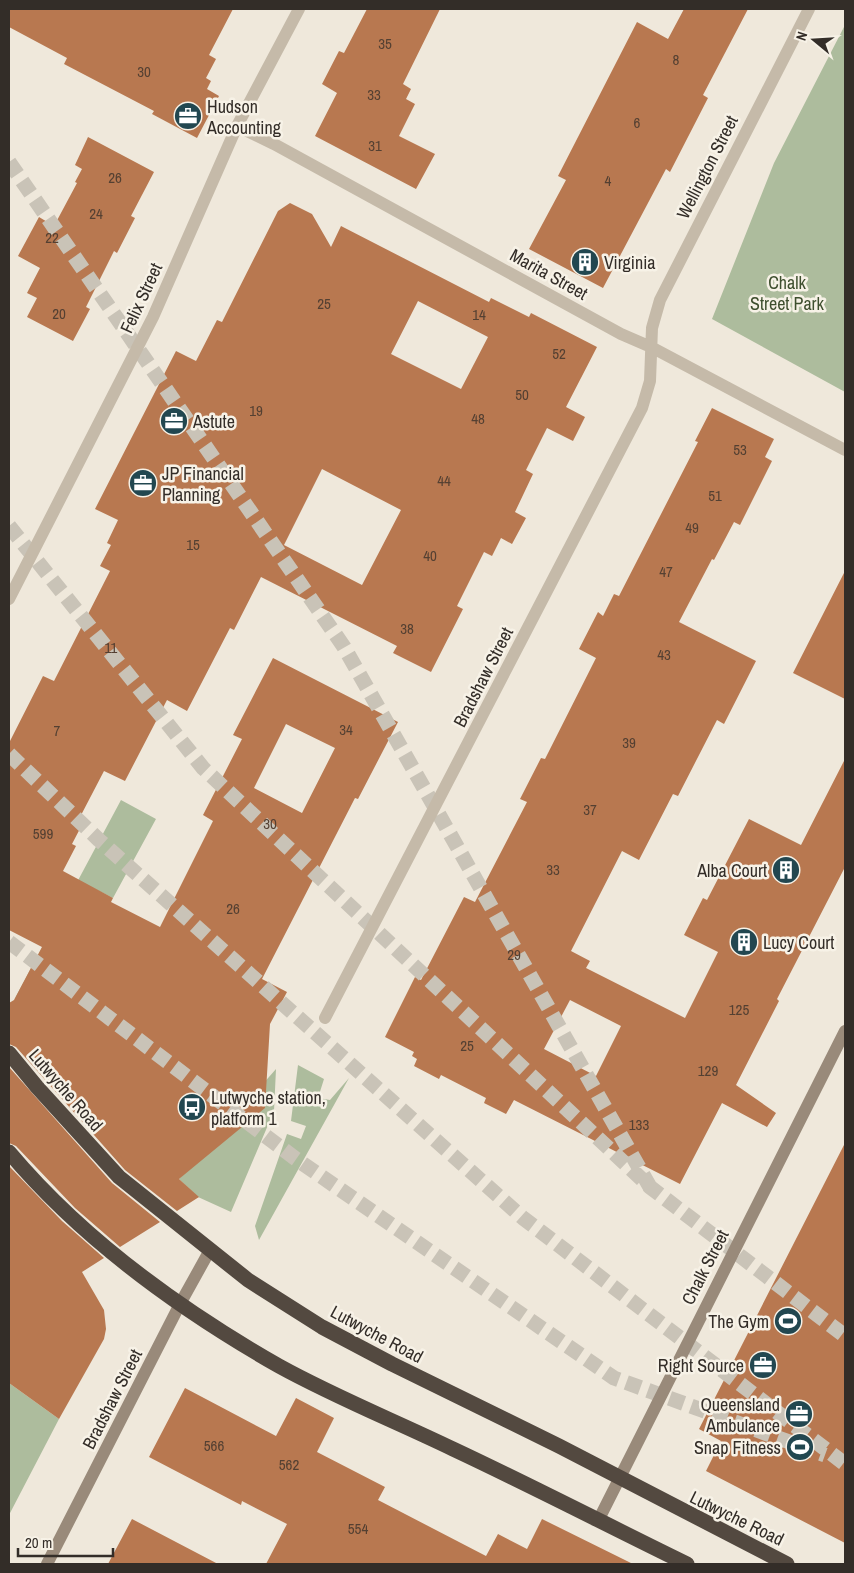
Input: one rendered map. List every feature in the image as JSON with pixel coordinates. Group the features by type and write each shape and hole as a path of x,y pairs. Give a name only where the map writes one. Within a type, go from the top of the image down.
{"highway":[{"name":"Lutwyche Road","path":"9,1053 120,1177 248,1280 322,1327 787,1564"},
{"path":"9,1152 84,1228 112,1253 180,1304 245,1346 319,1387 599,1519 687,1564"}],"street":[{"name":"Felix Street","path":"9,599 153,317 237,126 299,9"},
{"name":"Wellington Street","path":"651,347 652,328 660,300 809,9"},
{"name":"Marita Street","path":"237,126 274,144 621,334 651,347 845,450"},
{"name":"Bradshaw Street","path":"325,1018 642,408 650,381 651,347"},
{"name":"Chalk Street","path":"599,1519 845,1030"},
{"name":"Bradshaw Street","path":"47,1564 180,1304 210,1250"}],"green space":[{"name":"Chalk Street Park","path":"845,25 845,392 712,319 774,163"},
{"path":"121,800 156,819 113,898 83,883 78,914 14,1000"},
{"path":"298,1065 324,1079 318,1098 330,1100 349,1078 259,1240 255,1226 287,1134 301,1139 306,1126 291,1121"},
{"path":"276,1069 274,1111 231,1212 198,1197 179,1179"},
{"path":"9,1383 59,1419 9,1515"}],"building":[{"path":"9,9 233,9 209,55 216,59 206,78 211,81 207,89 219,96 197,138 152,114 154,111 64,64 67,58 9,27"},
{"path":"367,9 440,9 403,84 411,89 406,99 415,104 399,136 435,154 416,189 315,136 337,93 322,84 339,51 344,53"},
{"path":"684,9 748,9 703,95 708,98 670,172 666,169 603,288 529,249 566,180 558,176 637,22 668,39"},
{"path":"88,137 154,172 131,216 135,218 117,253 114,251 86,307 90,309 73,341 27,317 37,298 27,293 40,268 18,256 39,217 54,226 77,183 75,182 82,169 75,165"},
{"path":"290,203 312,214 331,247 341,226 489,302 491,298 529,317 531,313 597,347 566,407 585,417 573,441 547,428 526,470 533,474 515,512 526,518 512,544 501,538 492,556 484,552 457,606 463,609 431,672 393,653 397,646 261,577 234,630 230,628 187,711 167,700 125,781 104,771 79,819 84,821 72,844 76,846 63,871 113,898 111,902 160,927 213,821 203,815 242,739 233,735 273,658 398,722 358,799 355,798 262,979 287,992 270,1024 265,1108 179,1179 199,1197 177,1211 125,1170 16,1047 9,1044 9,1003 14,1000 42,947 9,930 9,743 43,676 54,681 110,571 100,566 111,545 107,543 118,520 95,509 176,351 196,361 217,320 222,322 278,211","holes":["418,301 488,337 461,389 391,354","322,469 401,510 362,585 284,545","286,724 335,748 302,813 254,788"]},
{"path":"712,408 774,439 765,457 772,461 740,525 734,522 679,622 756,661 724,724 717,720 678,796 673,794 639,860 622,851 571,951 590,961 586,968 685,1018 718,952 684,935 703,898 707,900 749,819 801,845 845,759 845,867 777,999 779,1001 736,1085 776,1113 767,1127 722,1103 680,1184 514,1100 506,1114 484,1103 486,1098 441,1075 439,1079 414,1066 417,1059 412,1056 414,1052 385,1037 415,977 421,980 464,897 475,902 527,802 520,799 541,758 545,759 596,658 579,649 598,612 603,616 614,594 619,596 698,442 695,441","holes":["570,1000 621,1026 596,1076 544,1049"]},
{"path":"845,571 845,699 793,673"},
{"path":"9,1067 112,1183 160,1222 120,1247 75,1208 16,1146 9,1143"},
{"path":"845,1143 845,1543 706,1471 721,1441 699,1429"},
{"path":"9,1166 62,1221 104,1258 82,1272 104,1310 106,1329 104,1339 59,1419 9,1383"},
{"path":"185,1388 276,1436 296,1398 334,1418 317,1452 385,1487 378,1500 486,1556 498,1534 527,1549 542,1519 633,1564 266,1564 287,1524 242,1501 241,1505 149,1457"},
{"path":"132,1519 218,1564 108,1564"}],"tunnel":[{"path":"9,162 344,647 650,1187"},
{"path":"9,526 203,768 650,1187 845,1336"},
{"path":"9,754 99,840 523,1218 845,1464"},
{"path":"9,942 296,1159 614,1378 825,1455"}],"place":[{"name":"Hudson Accounting","path":"188,116"},
{"name":"Virginia","path":"585,262"},
{"name":"Astute","path":"174,421"},
{"name":"JP Financial Planning","path":"143,483"},
{"name":"Alba Court","path":"786,870"},
{"name":"Lucy Court","path":"744,942"},
{"name":"Lutwyche station, platform 1","path":"192,1107"},
{"name":"The Gym","path":"788,1321"},
{"name":"Right Source","path":"763,1365"},
{"name":"Queensland Ambulance","path":"799,1414"},
{"name":"Snap Fitness","path":"800,1447"}]}
